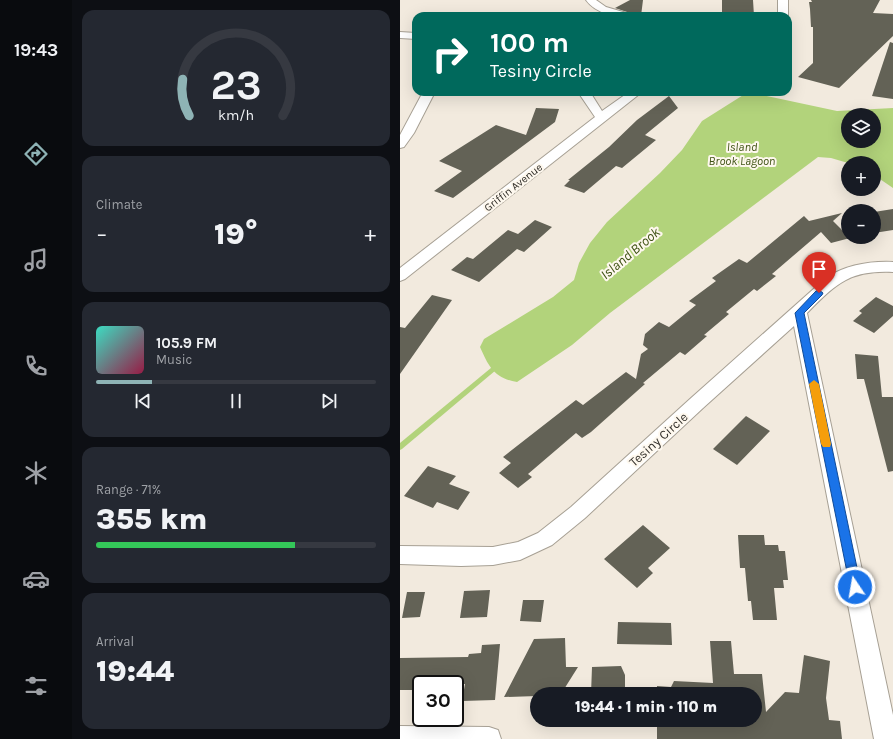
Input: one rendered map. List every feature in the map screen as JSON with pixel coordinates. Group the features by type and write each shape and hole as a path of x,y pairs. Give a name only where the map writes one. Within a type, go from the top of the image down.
{"street":[{"path":"591,0 593,3 605,10 612,12"},
{"path":"783,0 783,12"},
{"path":"400,36 412,36"},
{"path":"400,144 408,133 427,96"},
{"path":"587,96 601,118"},
{"name":"Griffin Avenue","path":"400,276 631,96"},
{"name":"Tesiny Circle","path":"400,555 493,556 521,550 547,537 580,510 830,284 841,276 858,270 881,266 893,266"},
{"path":"799,313 886,739"},
{"path":"400,738 489,739"}],"water":[{"name":"Island Brook Lagoon","path":"742,96 767,96 841,111 841,148 881,148 881,109 893,108 893,188 881,180 881,156 841,156 841,161 831,158 818,157 610,313 572,345 517,382 503,378 493,370 480,347 484,339 553,297 574,280 579,263 590,243 607,222 660,173 682,150 702,121"}],"building":[{"path":"630,0 643,0 642,12 627,12 615,8"},
{"path":"722,0 753,0 754,12 722,12"},
{"path":"811,0 880,0 873,13 893,14 893,36 839,88 798,77 813,63 813,27 811,27 809,2 812,2"},
{"path":"890,42 893,43 893,99 872,96"},
{"path":"669,96 678,108 645,135 656,140 622,168 616,166 584,193 564,186 570,180 568,180 609,147 637,120"},
{"path":"536,108 559,109 555,122 453,198 434,191 462,171 439,161 496,125 526,135"},
{"path":"893,209 893,230 881,232 881,211"},
{"path":"841,213 833,221 841,229 841,240 831,243 821,232 772,274 776,276 757,291 754,289 726,312 729,314 704,335 707,336 685,355 680,352 643,383 645,384 591,432 582,438 576,433 528,474 532,477 518,488 499,473 511,463 503,457 576,400 583,405 626,372 636,379 641,354 648,349 643,345 645,334 659,322 669,327 696,305 689,301 716,281 712,278 739,259 747,263 804,216 809,221"},
{"path":"535,220 552,227 524,252 517,249 479,282 451,270 467,257 473,259 508,230 518,234"},
{"path":"432,295 452,300 400,374 400,327 405,328"},
{"path":"876,297 893,306 893,316 874,333 853,321 862,313 859,311"},
{"path":"855,354 878,356 882,397 893,397 893,471 888,472 864,379 857,379"},
{"path":"746,416 770,431 737,465 713,449"},
{"path":"428,466 456,476 449,484 470,492 458,510 437,502 433,508 404,496"},
{"path":"643,525 670,548 648,568 653,573 637,588 604,559"},
{"path":"738,535 764,535 765,545 778,545 779,551 785,551 788,580 783,580 784,588 774,588 777,620 753,620 751,601 748,601 745,568 740,568"},
{"path":"490,590 487,617 460,618 464,591"},
{"path":"407,592 425,592 420,617 402,618"},
{"path":"523,600 544,600 541,622 520,621"},
{"path":"618,622 671,623 672,645 617,644"},
{"path":"565,638 566,667 578,667 565,687 530,687 530,696 504,697 534,639"},
{"path":"710,641 731,641 734,674 762,674 766,712 785,692 799,693 804,655 830,661 826,698 829,720 840,721 842,739 657,739 657,727 762,727 762,687 671,687 674,681 713,683"},
{"path":"500,644 495,700 464,701 464,675 412,675 412,690 400,690 400,658 468,657 469,654 481,653 482,645"},
{"path":"621,666 625,675 625,687 591,687 592,667"}],"waterway":[{"name":"Island Brook","path":"400,447 499,365"}],"slow traffic":[{"path":"814,384 826,444"}],"route":[{"path":"819,293 799,313 855,587"}]}
